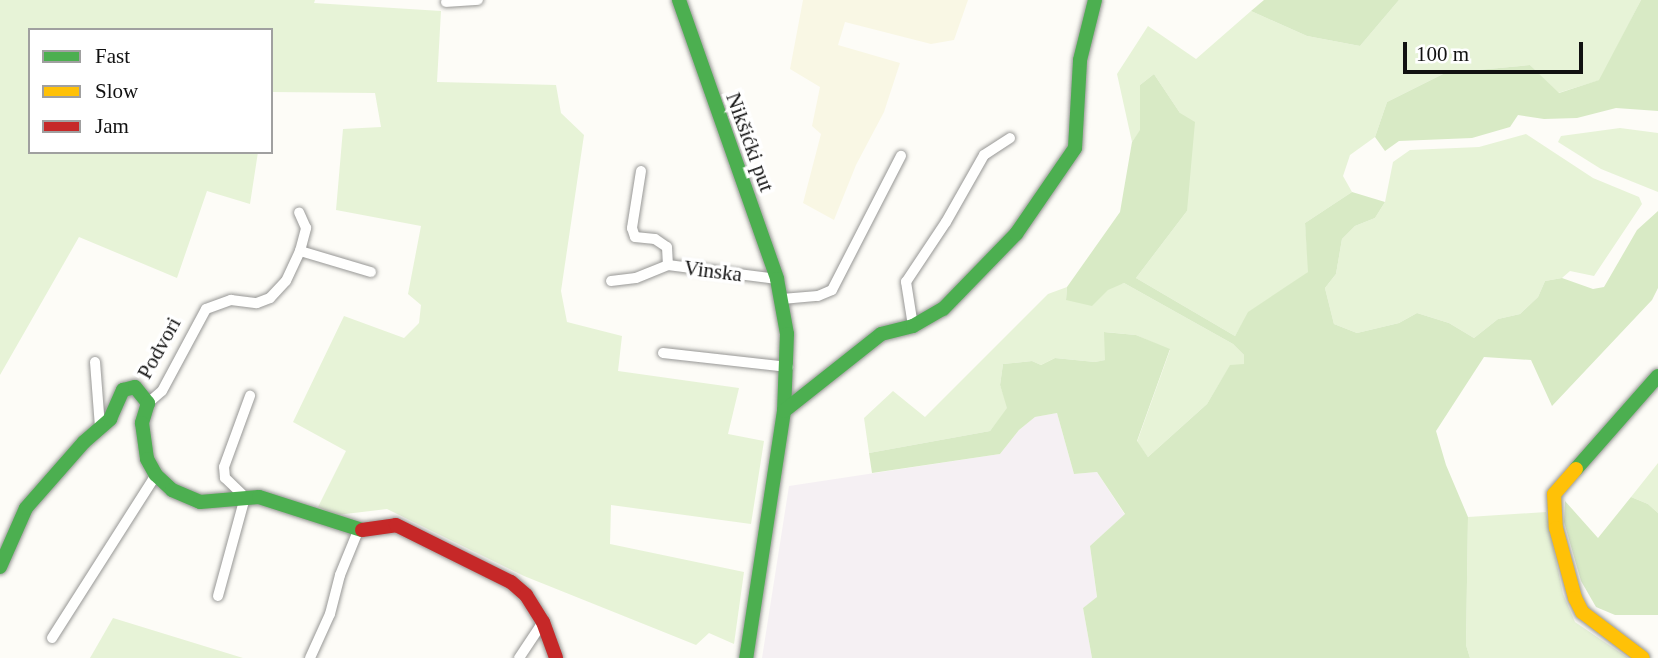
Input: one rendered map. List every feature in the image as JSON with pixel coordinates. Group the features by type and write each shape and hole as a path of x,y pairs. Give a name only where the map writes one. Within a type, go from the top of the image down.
{"street":[{"path":"446,2 478,0"},
{"name":"Nikšićki put","path":"679,0 777,279 782,299 789,367 746,658"},
{"path":"784,411 881,334 913,326 943,309 990,264 1016,234 1075,148 1080,60 1096,0"},
{"path":"913,326 906,282 946,222 984,155 1010,138"},
{"path":"782,299 818,296 832,290 901,156"},
{"path":"641,172 632,228 635,237 655,239 667,247 668,265"},
{"name":"Podvori","path":"156,475 143,439 142,424 148,403 162,391 206,309 231,300 244,304 270,298 286,281 300,251 306,228 299,212"},
{"path":"300,251 371,272"},
{"name":"Vinska","path":"611,281 636,278 668,265 777,279"},
{"path":"663,354 789,367"},
{"path":"95,362 100,427"},
{"path":"1643,658 1582,612 1575,598 1556,528 1554,494 1658,376"},
{"name":"Podvori","path":"0,567 26,508 117,410 123,390 128,387 140,391 148,403"},
{"path":"245,497 225,478 224,467 250,396"},
{"path":"52,638 156,475 172,490 200,502 259,497 358,531 396,525 511,582 527,595 543,622 556,658"},
{"path":"218,596 245,497"},
{"path":"310,658 331,614 340,575 358,531"},
{"path":"519,658 543,622"}],"shaded area":[{"path":"803,0 968,0 954,40 931,44 845,22 838,45 900,63 884,112 856,165 834,220 803,203 821,134 812,126 820,87 790,69"},
{"path":"1057,413 1074,474 1097,472 1125,515 1090,546 1097,598 1083,608 1092,658 762,658 789,486 1000,454 1019,430 1035,417"}],"green space":[{"path":"0,0 315,0 314,3 441,11 437,82 556,85 561,113 584,135 561,291 567,322 622,336 618,371 739,388 728,434 764,441 751,524 611,505 610,544 744,572 734,644 709,633 696,645 524,576 387,509 337,515 318,507 346,451 293,422 344,316 404,338 419,323 421,305 408,294 421,226 336,210 343,129 381,127 375,93 273,92 273,28 28,28 28,154 258,154 250,204 207,191 177,278 79,237 0,375"},
{"path":"1264,0 1399,0 1360,46 1307,36 1251,11"},
{"path":"1399,0 1641,0 1600,80 1558,93 1530,65 1445,73 1387,102 1375,137 1350,155 1343,176 1352,192 1305,223 1309,272 1249,312 1235,336 1136,278 1187,211 1180,113 1154,74 1140,85 1140,131 1132,142 1117,74 1148,26 1196,59 1251,11 1307,36 1360,46"},
{"path":"1641,0 1658,0 1658,111 1616,108 1577,118 1544,119 1518,115 1510,127 1472,138 1399,141 1385,151 1375,137 1387,102 1445,73 1530,65 1559,93 1599,80"},
{"path":"1154,74 1180,113 1195,122 1187,211 1136,278 1235,336 1248,312 1308,272 1305,223 1352,192 1385,202 1375,218 1355,226 1342,239 1336,274 1325,288 1334,324 1357,333 1399,323 1417,313 1449,323 1474,338 1498,319 1520,314 1538,297 1545,281 1562,278 1593,289 1604,287 1637,230 1658,211 1658,288 1652,300 1552,406 1531,360 1484,357 1436,431 1446,465 1468,517 1466,645 1470,658 1092,658 1083,608 1097,597 1090,546 1125,514 1097,472 1074,474 1057,413 1035,417 1019,430 1000,454 872,473 869,453 990,431 1007,408 1000,385 1003,364 1032,361 1041,365 1055,358 1095,362 1105,360 1104,332 1136,335 1170,349 1137,441 1148,457 1207,404 1230,365 1244,364 1244,355 1233,344 1124,283 1108,290 1092,306 1066,300 1067,287 1120,212 1132,142 1140,130 1140,85"},
{"path":"1620,128 1658,133 1658,192 1601,169 1558,142 1561,136"},
{"path":"1526,134 1593,178 1639,197 1642,204 1594,276 1570,271 1562,278 1545,281 1538,297 1520,314 1498,319 1474,338 1449,323 1417,313 1399,323 1357,333 1334,324 1325,288 1336,274 1342,239 1355,226 1375,218 1385,202 1393,162 1410,150 1479,147"},
{"path":"1124,283 1233,344 1244,355 1245,365 1230,366 1207,404 1148,457 1137,442 1170,350 1136,335 1105,332 1106,360 1095,362 1055,358 1041,365 1032,361 1003,364 1000,385 1008,408 990,431 869,453 864,418 893,391 925,417 1048,294 1067,287 1066,300"},
{"path":"1658,463 1658,513 1648,504 1631,497"},
{"path":"1631,497 1648,504 1658,513 1658,615 1615,615 1596,607 1581,581 1564,522 1565,501 1598,538"},
{"path":"1546,512 1563,594 1575,622 1628,658 1470,658 1466,645 1468,517"},
{"path":"113,618 243,658 90,658"}],"traffic: fast":[{"path":"679,0 777,279 787,334 784,411 746,658"},
{"path":"784,411 881,334 913,326 943,309 1016,234 1075,148 1080,60 1095,0"},
{"path":"1576,469 1658,376"},
{"path":"0,567 26,508 84,442 110,419 123,390 135,387 148,403 142,423 147,459 156,475 172,490 200,502 259,497 362,530"}],"traffic: slow":[{"path":"1576,469 1554,494 1556,528 1575,598 1582,612 1643,658"}],"traffic: jam":[{"path":"362,530 396,525 511,582 526,595 543,622 556,658"}]}
